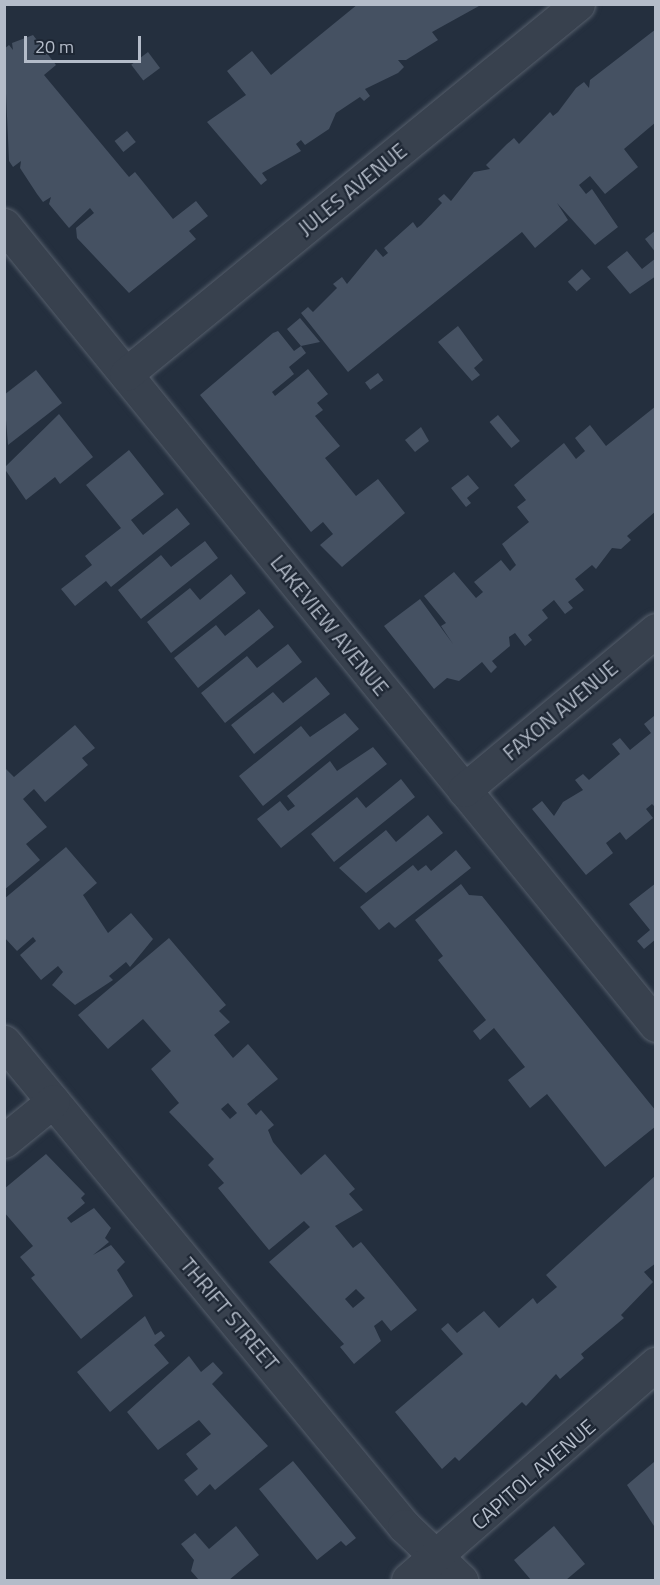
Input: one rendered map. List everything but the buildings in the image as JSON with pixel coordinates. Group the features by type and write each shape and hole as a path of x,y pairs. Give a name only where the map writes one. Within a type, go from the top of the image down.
{"street":[{"name":"JULES AVENUE","path":"126,374 578,4"},
{"name":"LAKEVIEW AVENUE","path":"4,225 656,1025"},
{"name":"FAXON AVENUE","path":"464,790 656,630"},
{"name":"THRIFT STREET","path":"4,1041 404,1526 440,1555 461,1581"},
{"path":"4,1141 53,1101"},
{"name":"CAPITOL AVENUE","path":"408,1581 656,1364"}]}
